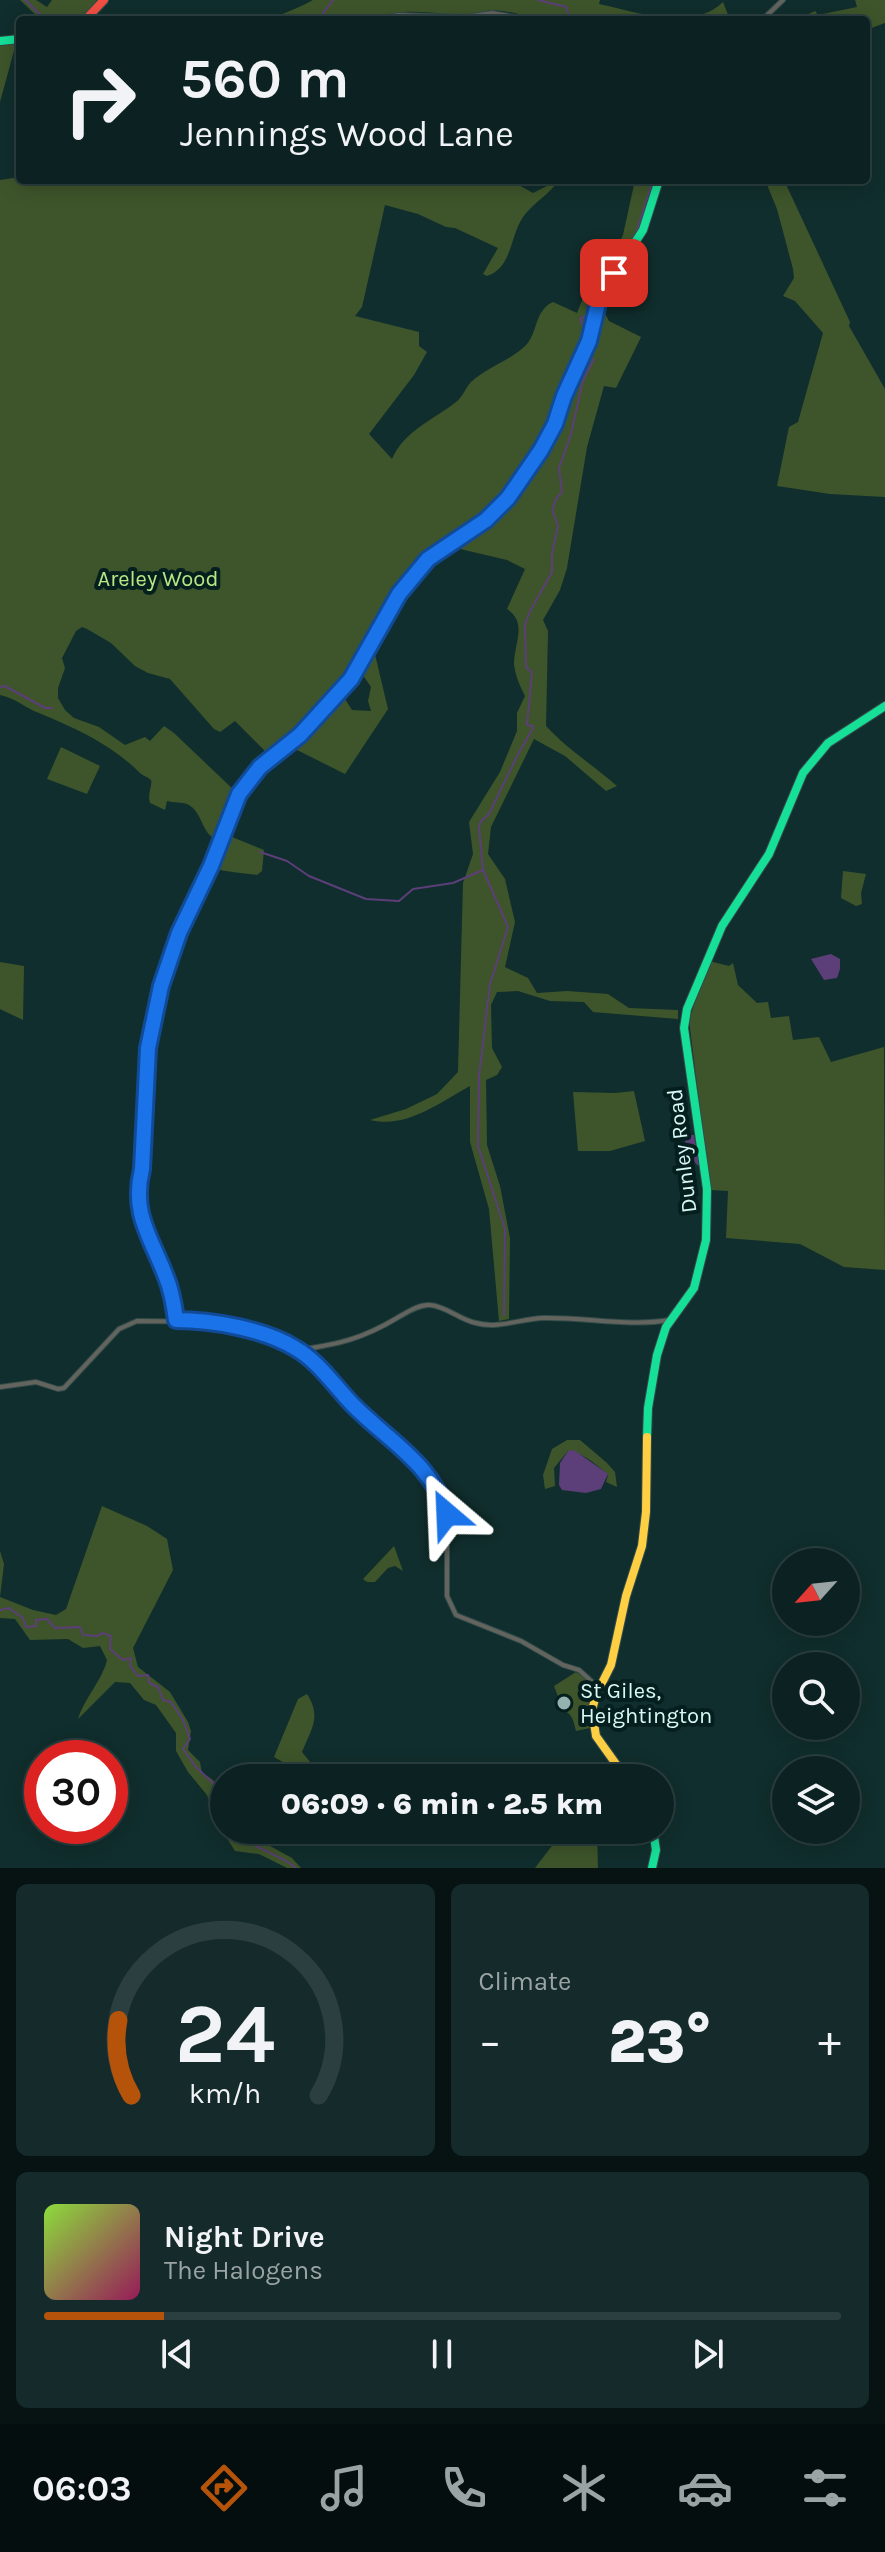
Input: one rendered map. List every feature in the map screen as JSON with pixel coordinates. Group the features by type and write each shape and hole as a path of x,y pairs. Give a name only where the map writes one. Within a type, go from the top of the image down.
{"street":[{"path":"89,16 104,0"},
{"path":"766,16 783,0"},
{"path":"474,16 496,13 511,16"},
{"path":"394,16 432,16"},
{"path":"176,1320 166,1277 144,1228 137,1189 142,1169 149,1036 162,981 179,933 211,866 234,805 250,779 260,767 300,735 351,679 399,594 428,559 494,513 541,450 589,341 601,295 643,230 658,184"},
{"name":"Dunley Road","path":"616,1764 593,1728 592,1710 611,1665 626,1596 642,1546 646,1512 648,1408 661,1338 690,1296 697,1280 707,1228 706,1187 684,1028 687,1009 722,926 769,854 809,764 828,743 885,706"},
{"path":"299,1350 370,1334 408,1311 430,1305 484,1324 538,1318 588,1318 646,1324 671,1320"},
{"path":"0,1387 36,1382 64,1388 125,1325 137,1321 218,1322 299,1350 354,1406 409,1453 432,1483 447,1514 447,1596 456,1615 521,1641 557,1662 579,1670 599,1688"},
{"path":"652,1868 655,1844"}],"green space":[{"path":"20,0 36,0 47,7 52,0 99,0 84,16 37,16"},
{"path":"313,0 600,0 599,4 654,16 525,16 492,11 468,15 408,12 383,16 280,15"},
{"path":"855,0 885,0 885,23 870,29 870,16 804,16 815,11 818,15 857,7"},
{"path":"723,2 728,16 698,16 710,11"},
{"path":"13,42 15,47 0,102 0,44"},
{"name":"Areley Wood","path":"16,178 16,184 517,184 533,193 556,184 523,217 506,259 487,276 483,274 498,248 455,228 385,205 362,307 355,316 419,332 419,346 427,352 414,375 369,434 392,459 404,441 458,400 471,382 523,348 547,306 553,302 577,313 591,278 611,259 623,235 634,184 656,184 642,227 600,290 595,327 600,304 609,321 641,337 616,388 604,386 587,447 567,568 560,590 543,620 548,631 546,726 617,786 606,791 565,756 534,739 491,827 488,854 505,879 515,922 505,967 528,978 537,993 567,991 608,994 629,1008 678,1010 678,1019 593,1012 584,1002 550,1001 518,991 497,992 491,1005 492,1048 502,1067 497,1075 486,1080 487,1145 500,1186 510,1238 509,1319 499,1321 489,1209 470,1142 470,1086 410,1117 384,1122 370,1120 406,1109 437,1094 458,1072 463,883 473,854 469,822 500,772 517,731 517,713 525,696 514,664 517,621 507,609 525,569 507,560 456,548 455,543 495,516 512,499 549,441 567,394 533,458 512,488 476,524 412,574 389,606 344,686 315,719 271,757 235,721 220,732 214,729 170,679 135,666 111,643 87,629 82,627 76,631 62,658 65,668 58,698 65,710 74,718 99,727 125,745 145,737 150,741 164,726 174,733 237,793 218,840 208,833 196,812 187,804 167,801 165,810 150,803 151,780 105,745 0,695 0,180"},
{"path":"767,184 786,184 850,322 849,326 885,389 885,497 830,494 777,486 789,427 798,422 823,333 795,301 783,296 794,278 777,209"},
{"path":"373,646 388,709 345,774 291,747 341,693 352,710 371,711 368,701 371,687 360,671"},
{"path":"61,747 100,766 87,794 47,779"},
{"path":"224,837 232,837 264,850 262,871 257,875 212,868"},
{"path":"843,871 866,874 861,893 862,904 856,906 841,898"},
{"path":"709,961 729,966 733,963 738,985 757,1003 768,1002 771,1018 789,1016 793,1040 819,1037 831,1062 884,1047 885,1270 844,1267 800,1244 726,1238 728,1191 710,1190 689,1020"},
{"path":"0,962 24,966 23,1020 0,1009"},
{"path":"634,1091 645,1141 610,1151 578,1151 573,1092"},
{"path":"567,1440 580,1440 607,1463 615,1472 617,1487 606,1482 608,1475 595,1463 568,1451 554,1468 555,1486 545,1489 543,1475 552,1449"},
{"path":"102,1506 147,1526 167,1539 173,1570 133,1648 138,1667 170,1692 188,1722 191,1731 188,1750 200,1762 202,1774 210,1778 210,1804 176,1751 176,1733 156,1705 144,1700 130,1683 115,1682 78,1719 107,1660 100,1646 83,1648 68,1639 30,1640 15,1619 0,1618 0,1597 56,1615 66,1609"},
{"path":"394,1546 403,1571 395,1566 388,1568 375,1582 363,1579"},
{"path":"0,1551 4,1564 0,1597"},
{"path":"576,1672 590,1682 592,1693 590,1728 576,1731 571,1716 563,1710 554,1686"},
{"path":"307,1694 314,1710 311,1730 302,1752 313,1764 286,1764 274,1757 298,1699"},
{"path":"231,1844 266,1844 292,1858 301,1868 287,1868 259,1854 235,1851"},
{"path":"553,1844 597,1844 598,1868 535,1868"}],"shaded area":[{"path":"831,954 840,959 840,969 837,978 824,980 811,959"},
{"path":"686,1135 694,1135 700,1165 688,1150"},
{"path":"574,1450 608,1474 601,1489 586,1493 562,1490 559,1485 560,1463 568,1451"}],"waterway":[{"path":"25,0 42,16"},
{"path":"321,16 333,0"},
{"path":"538,0 566,7 569,16"},
{"path":"591,326 582,324 580,319 588,315 597,290 636,233 652,184"},
{"path":"504,1315 505,1229 478,1146 479,1076 490,984 508,927 483,870 479,827 489,814 533,726 527,725 532,672 526,667 525,625 552,572 552,553 558,525 552,510 562,492 559,468 571,434 583,380 594,359"},
{"path":"0,687 5,686 45,708 52,708"},
{"path":"260,852 287,861 309,876 366,899 399,901 413,889 453,883 483,870"},
{"path":"0,1610 9,1608 23,1618 26,1627 36,1626 36,1620 47,1619 55,1628 80,1627 83,1635 103,1633 111,1636 110,1649 123,1660 131,1658 130,1666 138,1676 148,1675 149,1683 158,1687 163,1700 171,1702 183,1720 190,1739 183,1749 210,1780"},
{"path":"253,1844 296,1868"}],"traffic: fast":[{"path":"0,41 16,39"},
{"path":"372,642 399,594 428,559 494,513 541,450 589,341 601,295 643,230 658,184"},
{"path":"647,1437 648,1408 657,1355 666,1327 694,1288 706,1240 707,1189 684,1028 687,1009 722,926 769,854 803,773 828,743 885,706"},
{"path":"176,1320 170,1288 144,1225 139,1199 148,1048 161,986 179,933 211,866 239,793"},
{"path":"652,1868 655,1844"}],"traffic: slow":[{"path":"616,1764 596,1736 592,1710 611,1665 626,1596 642,1546 646,1512 647,1437"}],"traffic: jam":[{"path":"89,16 104,0"},
{"path":"239,793 260,767 300,735 351,679 372,642"}],"place":[{"name":"St Giles, Heightington","path":"564,1703"}],"route":[{"path":"447,1514 438,1492 416,1460 354,1406 305,1354 273,1339 218,1322 176,1320 166,1277 138,1207 149,1036 170,955 211,866 239,794 260,767 286,749 354,676 399,594 428,559 486,520 508,498 555,424 589,341 599,299 614,273"}]}
